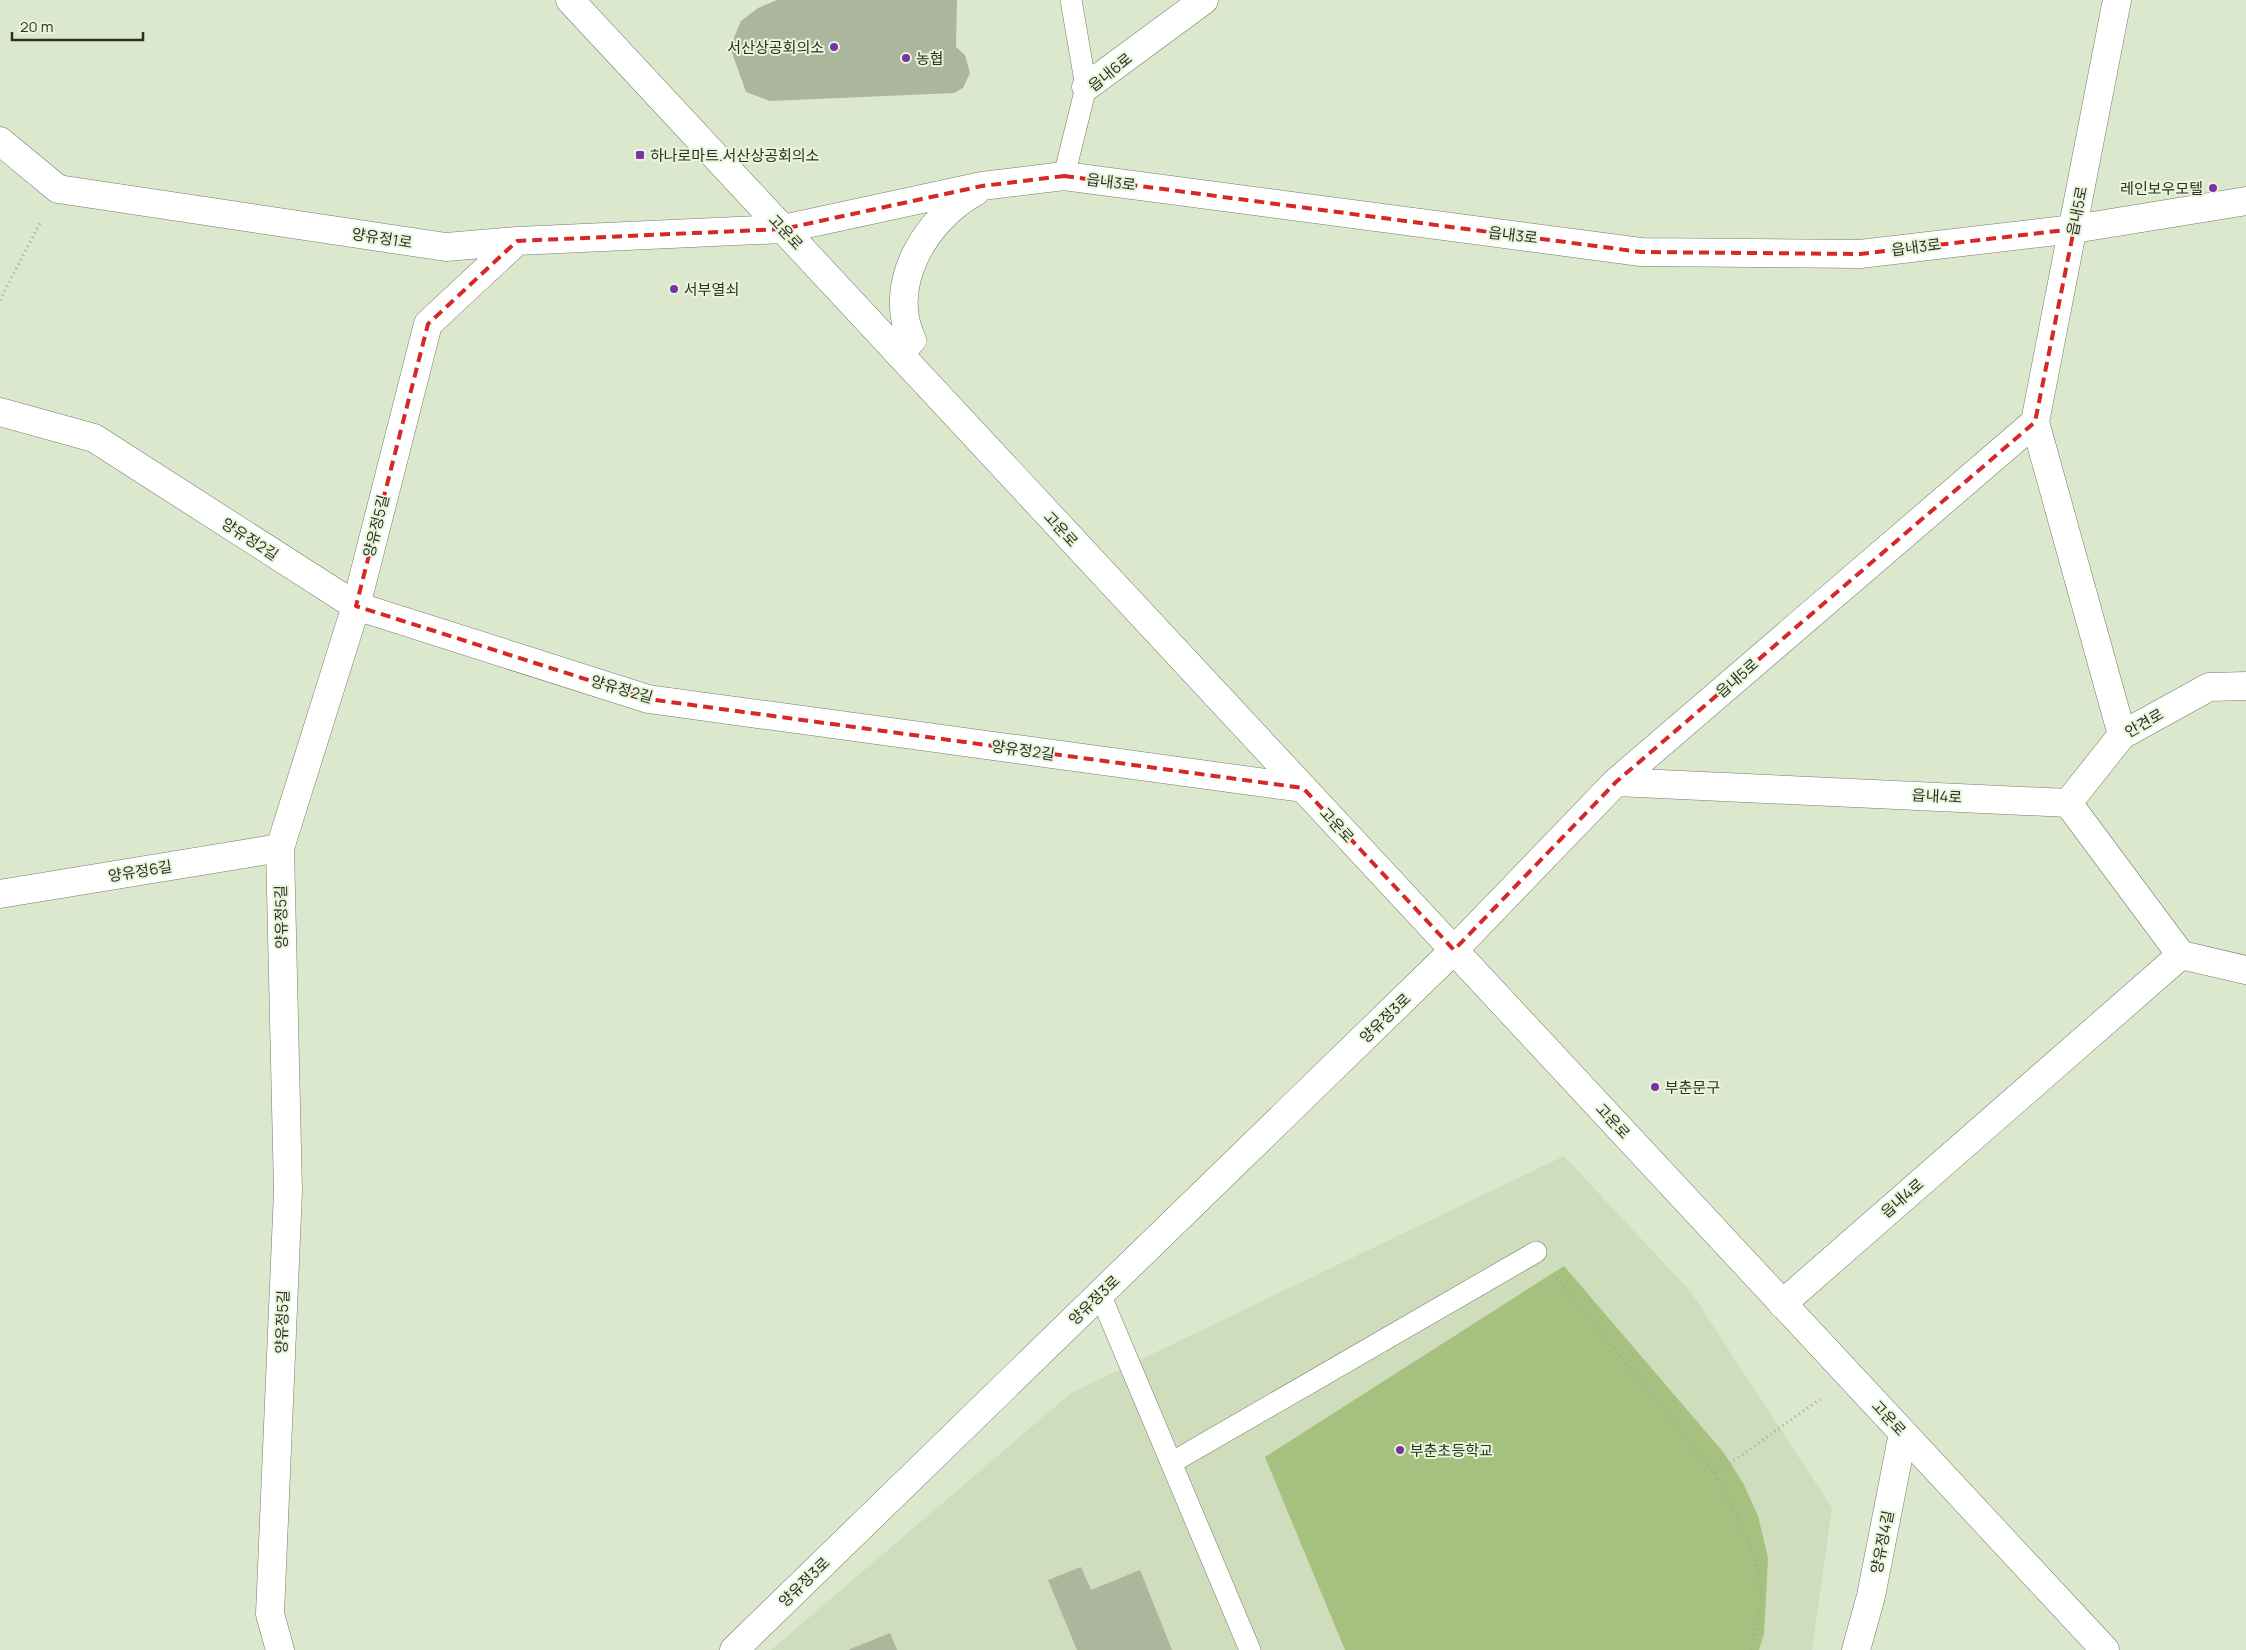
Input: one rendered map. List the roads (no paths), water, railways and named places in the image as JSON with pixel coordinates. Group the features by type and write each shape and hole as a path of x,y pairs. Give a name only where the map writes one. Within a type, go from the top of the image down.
{"street":[{"name":"고운로","path":"570,0 2105,1650"},
{"name":"읍내6로","path":"1086,87 1204,0"},
{"name":"읍내5로","path":"2117,0 2035,422 2122,735"},
{"name":"양유정1로","path":"0,141 58,189 446,247 516,241 783,229"},
{"name":"읍내3로","path":"783,229 990,185 1064,176 1641,252 1860,254 2074,229 2246,201"},
{"path":"899,354 912,340 907,328 904,303 908,276 922,243 940,218 972,194 990,185"},
{"name":"양유정5길","path":"280,1650 270,1614 288,1192 280,848 356,606 428,324 516,241"},
{"name":"양유정2길","path":"0,412 94,438 356,606 648,698 1303,788"},
{"name":"읍내5로","path":"1454,950 1616,782 2035,422"},
{"name":"안견로","path":"2068,802 2122,735 2209,687 2246,686"},
{"name":"읍내4로","path":"1616,782 2068,802"},
{"path":"2068,802 2181,955 2246,970"},
{"name":"양유정6길","path":"0,894 280,848"},
{"name":"양유정3로","path":"734,1650 1454,950"},
{"name":"읍내4로","path":"1782,1304 2181,955"},
{"name":"양유정4길","path":"1856,1650 1871,1596 1903,1433"}],"lane":[{"path":"1071,0 1086,87"},
{"name":"읍내6로","path":"1064,176 1086,87"},
{"path":"1171,1463 1536,1252"},
{"path":"1100,1294 1250,1650"}],"place":[{"name":"서산상공회의소","path":"834,47"},
{"name":"농협","path":"906,58"},
{"name":"하나로마트.서산상공회의소","path":"640,155"},
{"name":"레인보우모텔","path":"2213,188"},
{"name":"서부열쇠","path":"674,289"},
{"name":"부춘문구","path":"1655,1087"},
{"name":"부춘초등학교","path":"1400,1450"}]}
